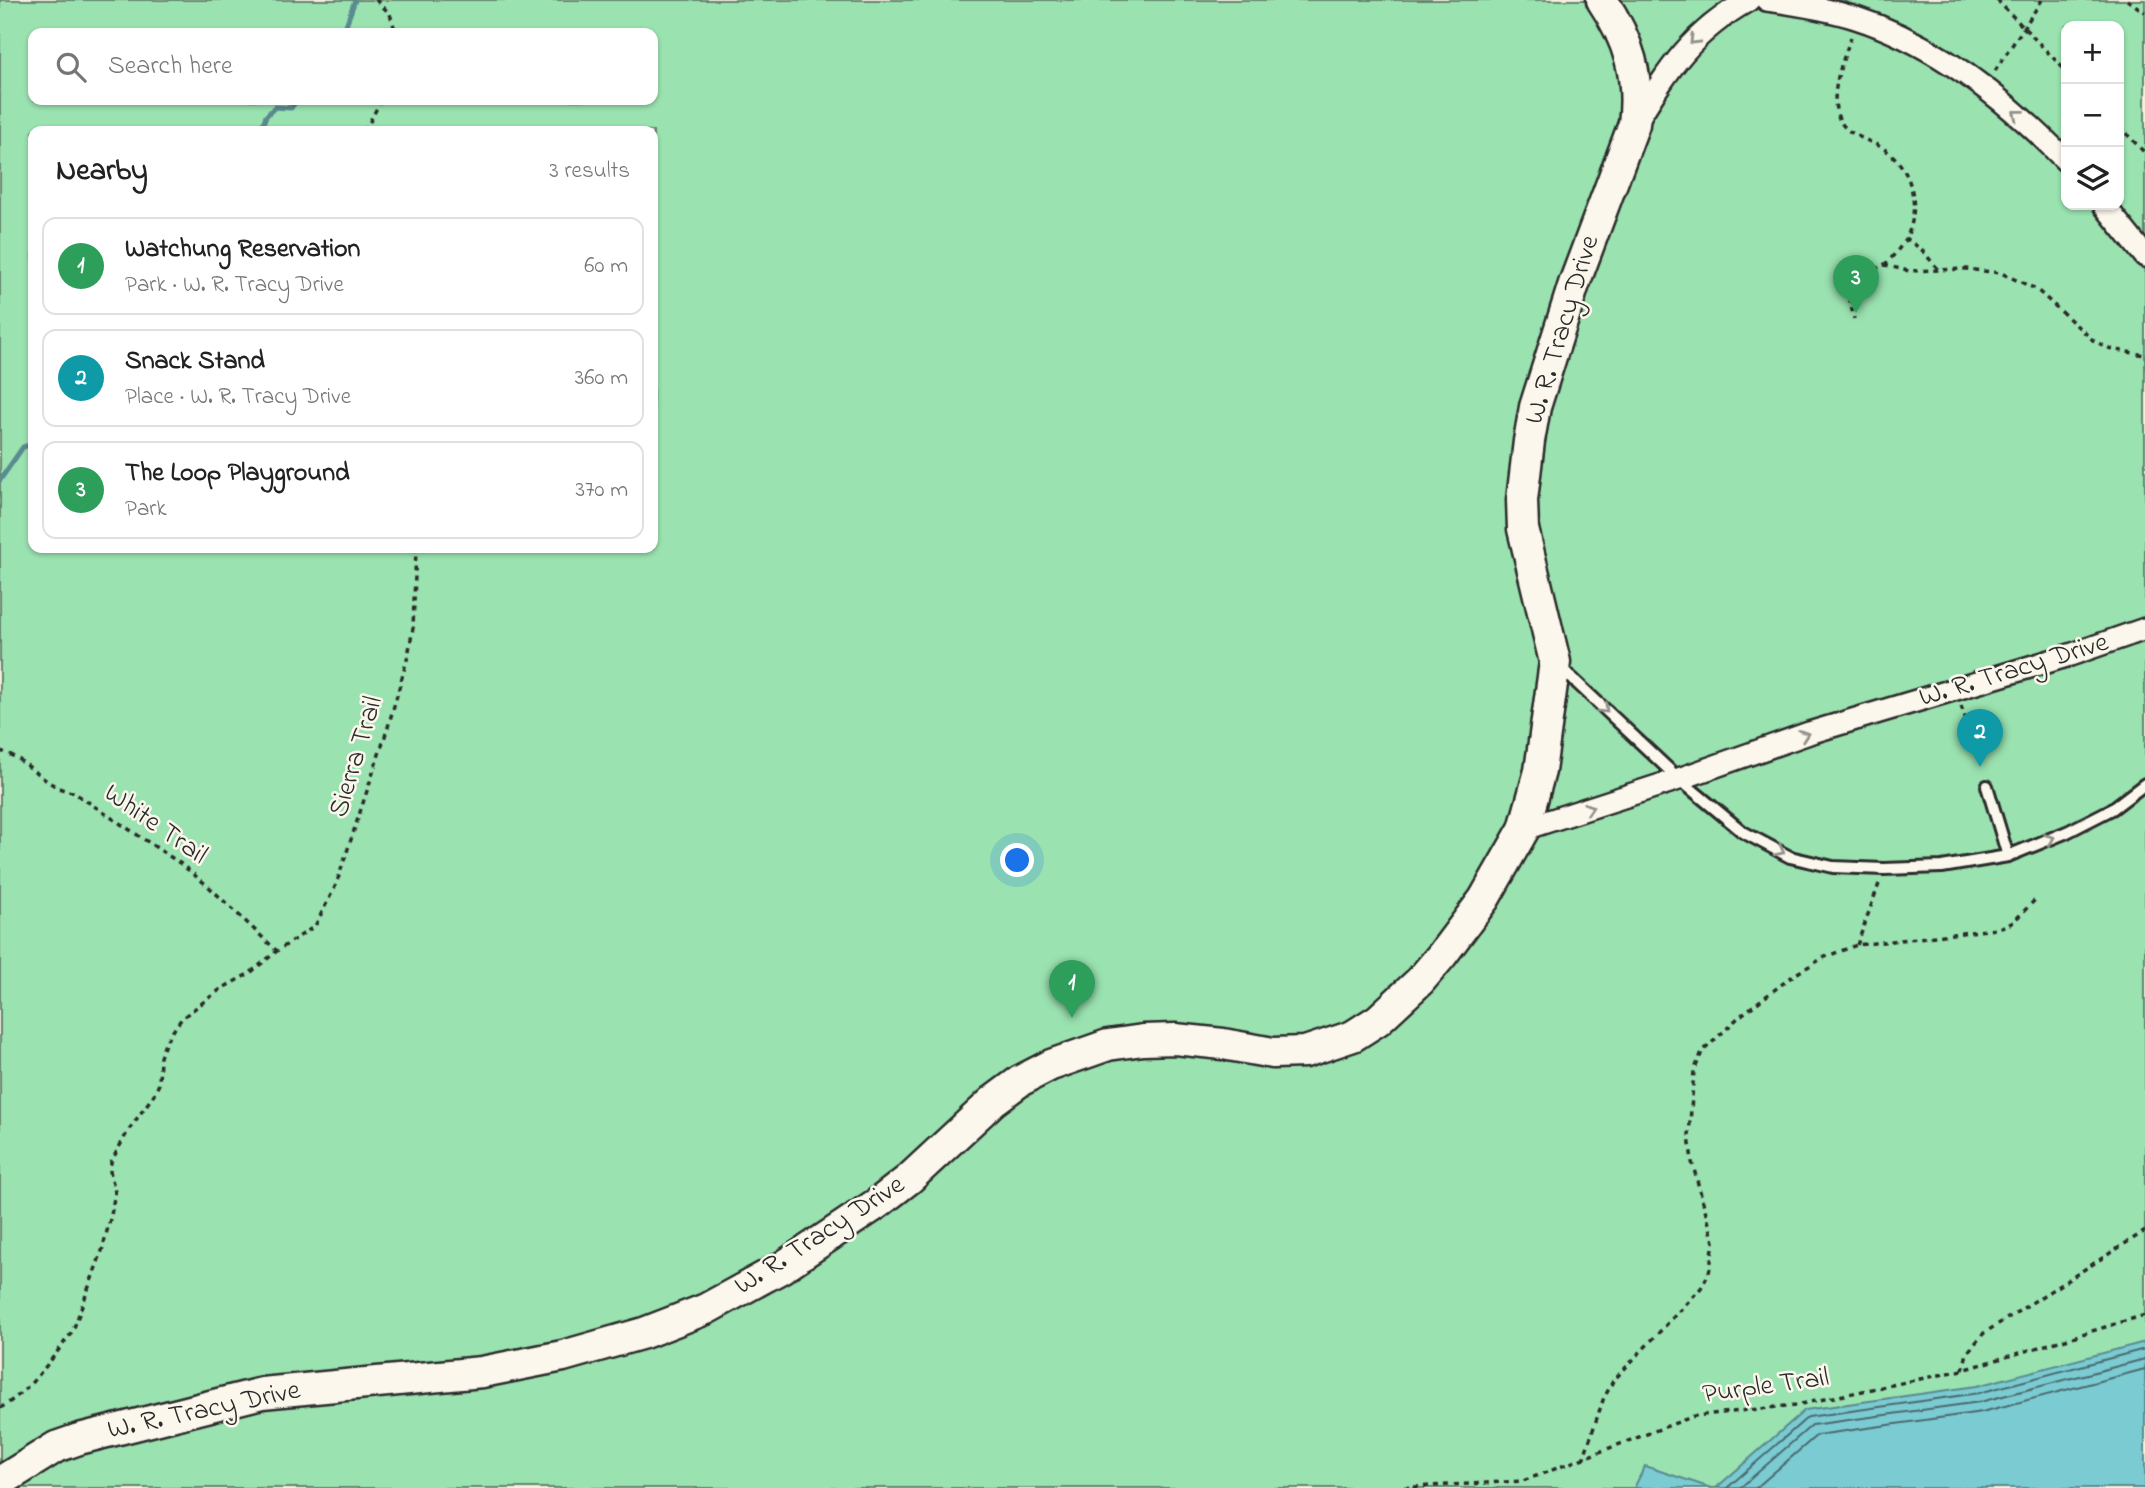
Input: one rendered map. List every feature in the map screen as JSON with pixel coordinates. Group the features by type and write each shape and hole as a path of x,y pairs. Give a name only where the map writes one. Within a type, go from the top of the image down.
{"street":[{"name":"W. R. Tracy Drive","path":"1602,0 1614,18 1633,71 1637,97 1634,124"},
{"name":"W. R. Tracy Drive","path":"0,1482 56,1447 79,1439 262,1392 482,1372 574,1353 644,1333 706,1309 781,1268 878,1203 909,1179 993,1101 1020,1081 1051,1065 1108,1045 1143,1040 1175,1039 1273,1053 1305,1052 1353,1036 1378,1020 1399,1002 1442,956 1484,899 1524,830 1541,771 1555,662 1523,529 1522,500 1535,407 1574,284 1634,124 1667,72 1689,45 1714,22 1749,0"},
{"path":"1767,0 1857,18 1892,32 1941,58 1983,87 2029,123 2061,156"},
{"path":"2108,210 2145,256"},
{"name":"W. R. Tracy Drive","path":"1524,830 1809,733 2070,655 2145,629"}],"lane":[{"path":"1555,662 1679,779 1743,832 1790,857 1833,867 1942,867 2008,856 2101,815 2145,784"},
{"path":"1987,786 2008,856"}],"path":[{"path":"376,0 390,15 394,28"},
{"path":"1997,0 2061,66"},
{"path":"1983,87 2042,0"},
{"path":"2127,0 2145,12"},
{"path":"1857,18 1834,98 1839,122 1857,136 1888,151 1907,175 1913,202 1912,222 1905,239 1884,265"},
{"path":"368,126 378,105"},
{"path":"2124,131 2145,153"},
{"path":"1905,239 1921,249 1939,270"},
{"path":"1854,319 1847,287 1854,275 1884,265 1909,271 1966,269 2001,273 2036,289 2094,341 2111,349 2145,355"},
{"name":"Sierra Trail","path":"0,1408 13,1401 28,1387 75,1325 102,1251 111,1215 115,1192 110,1171 111,1162 159,1084 160,1057 172,1029 182,1018 221,989 250,973 277,950 315,926 336,885 408,656 413,628 416,553"},
{"path":"1955,689 1976,750"},
{"name":"White Trail","path":"0,751 25,764 54,788 73,792 181,864 277,950"},
{"path":"1857,945 1884,869"},
{"path":"1583,1460 1603,1401 1613,1381 1701,1288 1709,1273 1714,1242 1692,1161 1689,1135 1694,1071 1702,1052 1740,1016 1794,975 1825,957 1857,945 1996,929 2012,923 2035,900"},
{"path":"1963,1370 1967,1353 1984,1333 2145,1231"},
{"name":"Purple Trail","path":"1394,1488 1523,1481 1695,1416 1796,1405 1963,1370 2145,1315"}],"green space":[{"path":"0,0 2145,0 2145,1488 0,1488"}],"water":[{"path":"2145,1342 2145,1488 1716,1488 1805,1410 1977,1386"},
{"path":"1645,1466 1711,1488 1634,1488"}],"waterway":[{"path":"345,28 355,0"},
{"path":"262,126 266,116 275,107 291,108 293,105"},
{"path":"0,480 23,447 28,446"}],"place":[{"name":"The Loop Playground","path":"1856,313"},
{"name":"Snack Stand","path":"1980,767"},
{"name":"Watchung Reservation","path":"1072,1018"}]}
